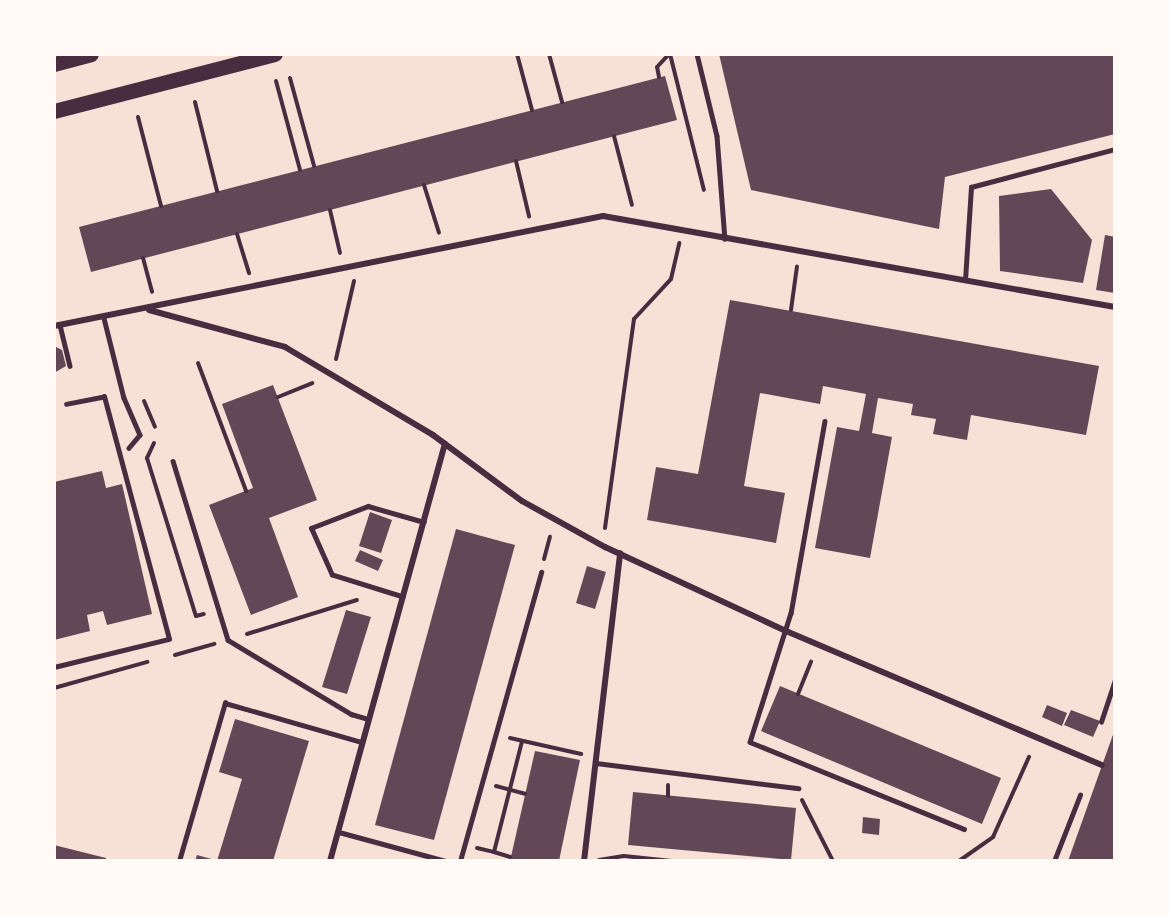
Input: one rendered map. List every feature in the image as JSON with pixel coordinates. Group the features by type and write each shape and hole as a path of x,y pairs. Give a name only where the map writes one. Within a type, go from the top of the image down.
{"main road":[{"path":"54,64 92,54"},
{"path":"54,111 275,54"}],"street":[{"path":"57,325 148,310 603,216 1115,307"},
{"path":"148,310 285,347 445,444 522,501 620,553 786,631 1102,765"},
{"path":"330,861 445,444"},
{"path":"584,861 620,553"}],"lane":[{"path":"697,54 717,136 725,239"},
{"path":"965,280 971,187 1115,149"},
{"path":"104,318 124,398 140,435 129,448"},
{"path":"57,325 70,366"},
{"path":"54,667 169,639 104,397 67,404"},
{"path":"825,421 786,631 750,742 964,829"},
{"path":"173,461 228,640 351,714 368,719"},
{"path":"403,597 332,575 311,528 368,506 424,522"},
{"path":"460,861 493,734 541,572"},
{"path":"1101,722 1115,680"},
{"path":"179,861 225,703 363,742"},
{"path":"596,760 798,788"},
{"path":"1054,861 1080,795"},
{"path":"339,832 446,861"}],"path":[{"path":"517,54 532,110"},
{"path":"549,54 561,102"},
{"path":"660,77 657,67 670,54"},
{"path":"670,54 707,202"},
{"path":"290,78 314,166"},
{"path":"276,81 300,170"},
{"path":"195,102 217,191"},
{"path":"138,117 161,206"},
{"path":"614,136 636,222"},
{"path":"516,161 533,230"},
{"path":"424,185 443,248"},
{"path":"330,210 344,269"},
{"path":"237,234 253,288"},
{"path":"604,528 634,319 671,279 677,250"},
{"path":"143,258 157,308"},
{"path":"791,310 798,259"},
{"path":"336,359 358,266"},
{"path":"198,363 246,491"},
{"path":"278,397 312,383"},
{"path":"140,393 154,421 155,442 147,458 196,616 218,610"},
{"path":"541,572 550,537"},
{"path":"180,653 387,591"},
{"path":"798,694 811,661"},
{"path":"54,688 149,662"},
{"path":"493,734 596,760"},
{"path":"494,852 522,741"},
{"path":"958,861 993,837 1029,757"},
{"path":"798,788 833,861"},
{"path":"509,790 525,794"},
{"path":"464,844 510,857"},
{"path":"596,861 624,856 672,861"}],"building":[{"path":"719,54 1115,54 1115,134 945,177 939,229 751,190"},
{"path":"665,76 677,120 91,272 79,227"},
{"path":"1051,189 1092,240 1083,283 1000,271 999,196"},
{"path":"1105,235 1115,237 1115,293 1096,290"},
{"path":"730,300 1099,366 1086,435 971,415 967,440 933,434 936,419 911,415 913,404 878,398 872,433 892,437 870,558 815,548 837,427 859,431 866,394 823,386 820,404 760,393 744,486 785,493 776,543 647,520 656,467 698,474"},
{"path":"54,346 62,350 66,366 54,373"},
{"path":"273,385 317,500 269,518 298,597 251,615 209,505 253,488 222,404"},
{"path":"102,471 106,488 122,484 152,614 107,625 103,611 87,615 90,631 54,640 54,482"},
{"path":"370,512 392,520 381,553 359,546"},
{"path":"456,529 515,545 434,840 375,825"},
{"path":"360,550 383,560 378,571 355,561"},
{"path":"587,566 606,572 595,609 576,603"},
{"path":"346,610 371,617 347,694 322,687"},
{"path":"780,686 1001,778 982,824 761,731"},
{"path":"1047,705 1067,713 1062,726 1042,717"},
{"path":"1071,710 1100,721 1093,737 1064,725"},
{"path":"235,719 309,741 273,861 217,861 242,779 219,772"},
{"path":"1115,729 1115,861 1068,861"},
{"path":"535,751 580,760 559,861 510,861"},
{"path":"633,792 796,808 791,860 628,845"},
{"path":"863,817 880,819 879,835 862,833"},
{"path":"54,845 106,858 106,861 54,861"},
{"path":"197,855 215,860 215,861 195,861"}]}
